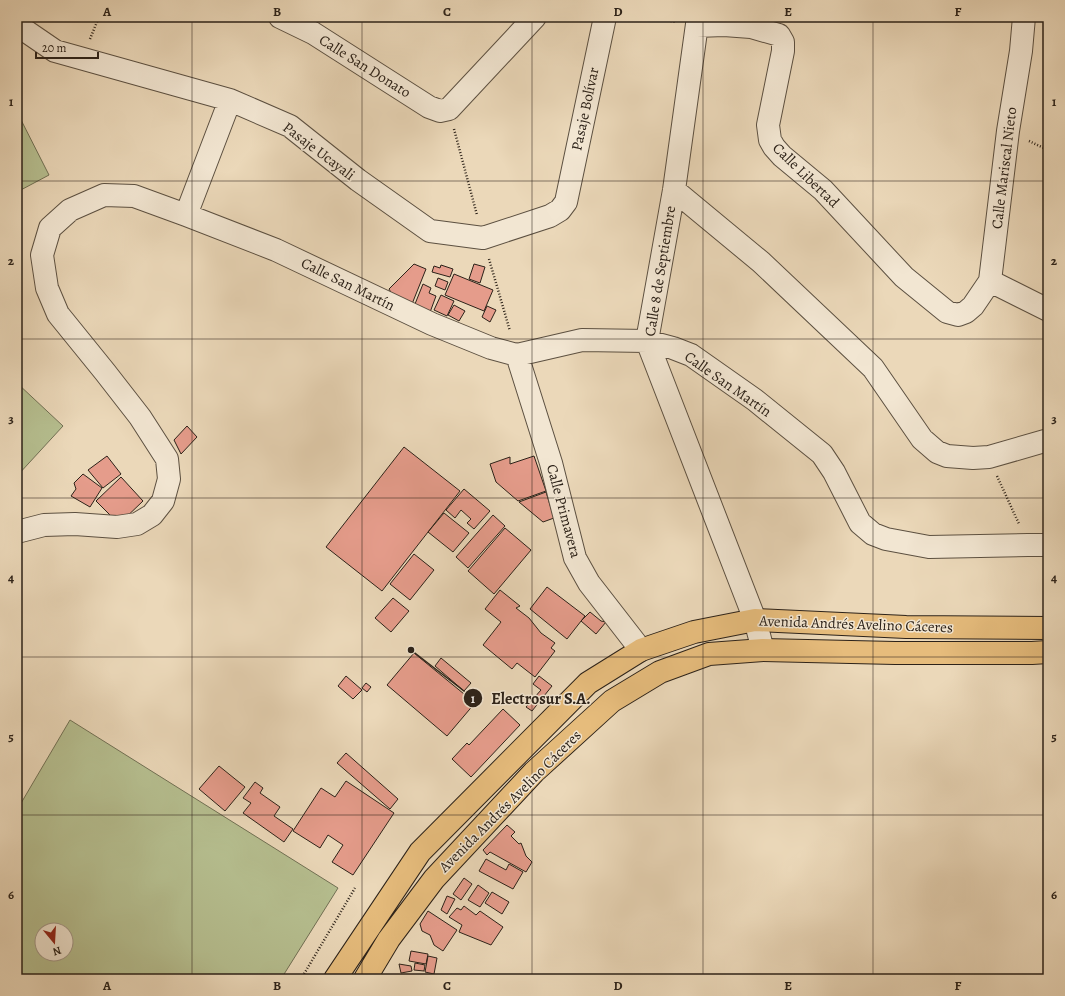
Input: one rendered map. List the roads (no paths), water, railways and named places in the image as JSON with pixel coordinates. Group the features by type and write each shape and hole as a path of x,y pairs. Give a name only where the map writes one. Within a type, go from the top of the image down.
{"main road":[{"name":"Avenida Andrés Avelino Cáceres","path":"335,979 420,852 588,682 641,650 694,632 755,620 906,627 1048,628"},
{"name":"Avenida Andrés Avelino Cáceres","path":"365,979 389,939 434,879 534,772 612,701 660,672 709,654 763,650 902,653 1048,652"},
{"path":"563,707 575,735"}],"street":[{"name":"Calle San Donato","path":"280,17 313,33 429,107 440,111 449,109 535,17"},
{"name":"Pasaje Bolívar","path":"566,202 605,17"},
{"name":"Calle Mariscal Nieto","path":"966,312 973,306 990,281 1008,131 1021,51 1024,17"},
{"name":"Calle 8 de Septiembre","path":"697,22 674,190 647,341 755,620 763,650"},
{"name":"Calle Libertad","path":"697,22 751,27 779,35 783,42 783,51 768,125 770,140 774,148 824,190 904,277 947,312 958,315 966,312"},
{"name":"Pasaje Ucayali","path":"17,25 55,51 230,100 290,126 358,180 430,232 483,238 550,216 560,210 566,202"},
{"path":"186,215 230,100"},
{"path":"674,190 761,262 873,368 922,439 937,452 954,457 989,457 1048,440"},
{"name":"Calle San Martín","path":"17,532 44,524 75,524 117,527 137,524 152,515 163,501 169,478 167,459 140,417 58,314 47,288 42,255 50,228 70,210 104,194 134,196 276,250 432,324 491,348 517,355 582,340 647,341 673,348 691,355 755,400 822,454 834,472 860,523 873,534 886,539 929,547 1038,545"},
{"path":"990,281 1048,310"},
{"name":"Calle Primavera","path":"517,355 551,463 575,558 588,583 641,650"}],"place":[{"name":"Electrosur S.A.","path":"411,650"}]}
